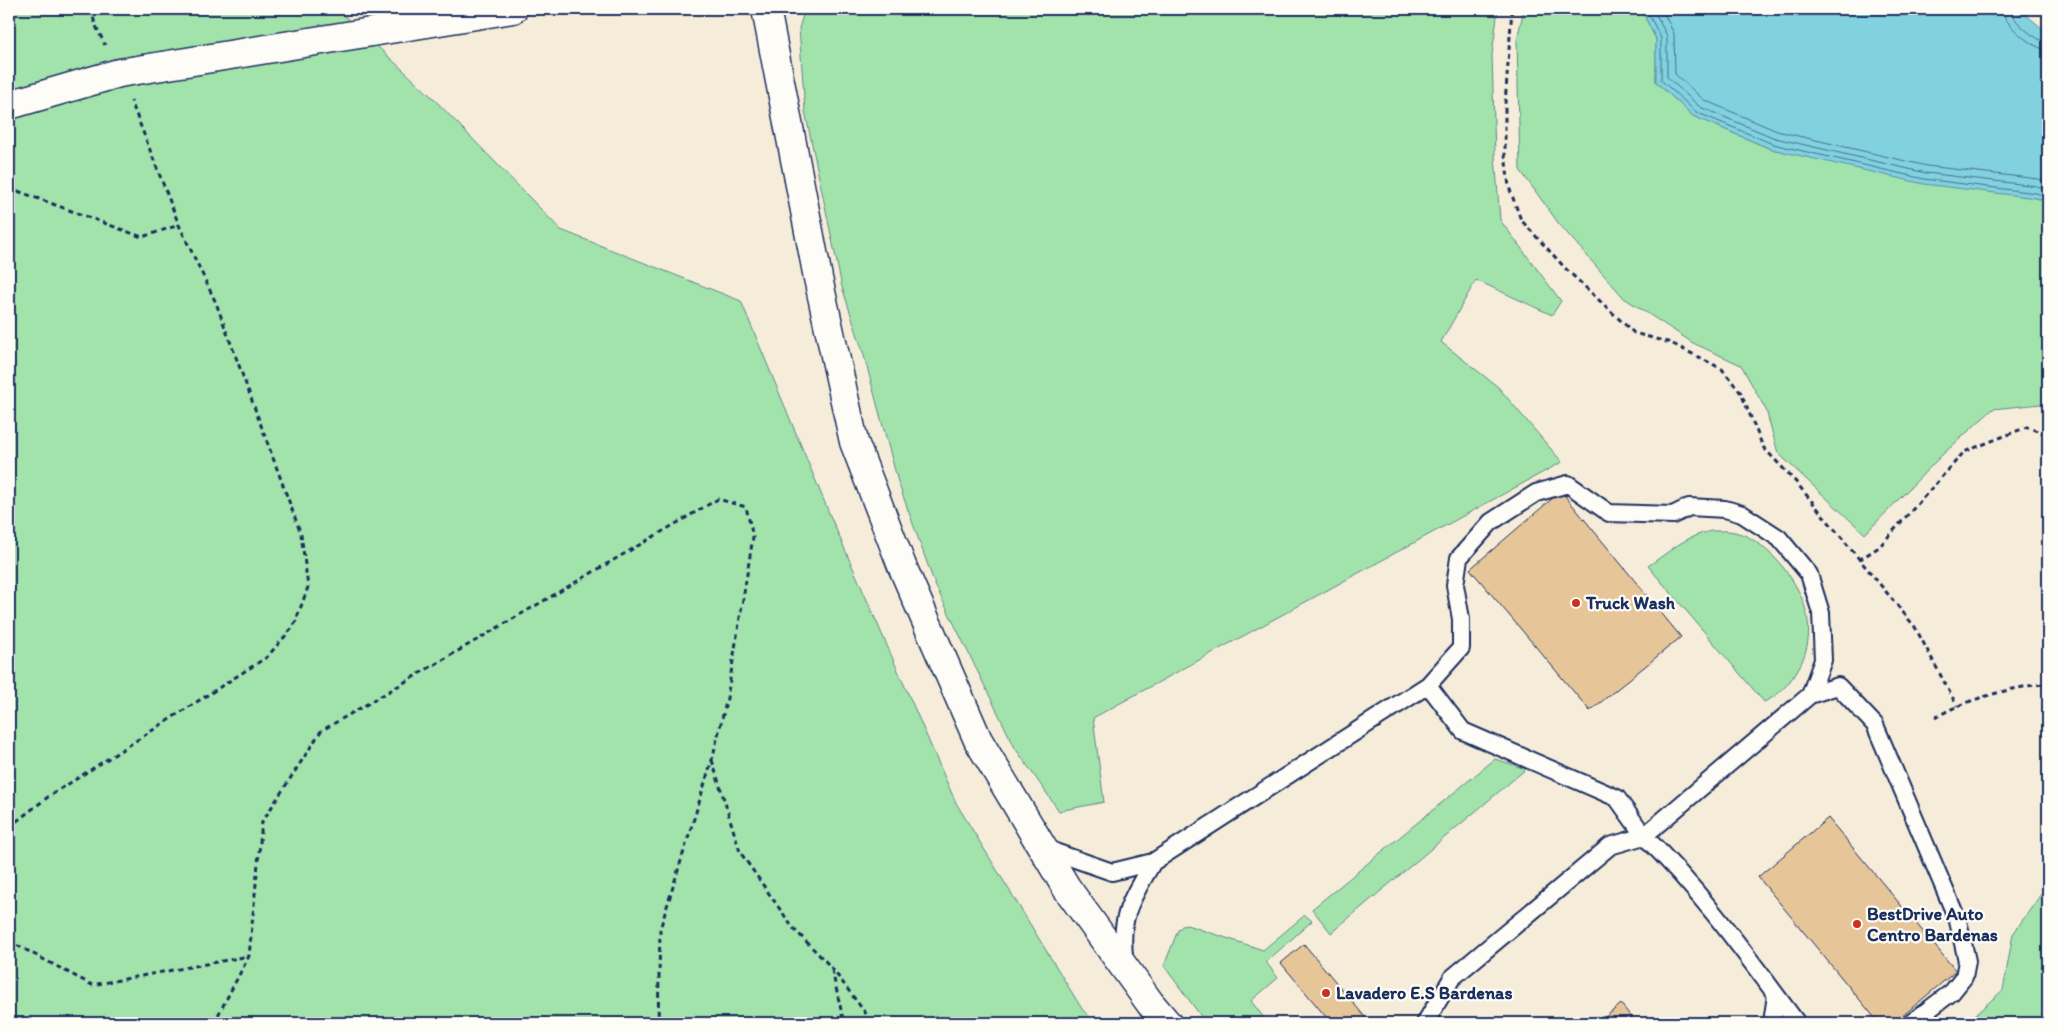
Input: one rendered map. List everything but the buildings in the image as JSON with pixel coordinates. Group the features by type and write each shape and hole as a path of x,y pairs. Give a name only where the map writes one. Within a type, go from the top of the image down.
{"street":[{"path":"9,105 120,73 512,9"},
{"path":"766,9 818,278 854,442 902,566 978,740 1066,887 1167,1023"}],"lane":[{"path":"1038,840 1055,852 1112,872 1153,862 1428,685 1461,648 1461,620 1455,585 1459,558 1491,522 1536,493 1568,484 1609,514 1673,515 1689,507 1725,508 1742,514 1779,538 1809,574 1821,613 1823,660 1810,695"},
{"path":"1428,685 1463,732 1617,798 1644,836 1670,861 1797,1023"},
{"path":"1425,1023 1452,978 1610,846 1644,836 1810,695 1838,686 1875,725 1958,921 1967,961 1964,976 1952,992 1911,1023"},
{"path":"1126,970 1123,946 1124,921 1133,895 1153,862"},
{"path":"1772,1023 1776,994"}],"path":[{"path":"9,827 63,786 267,657 294,626 308,587 301,534 216,303 179,225 120,73 95,24 90,9"},
{"path":"1512,9 1504,104 1505,154 1509,187 1521,220 1567,270 1634,333 1672,343 1722,369 1741,393 1763,447 1795,481 1915,626 1957,706"},
{"path":"9,189 142,237 179,225"},
{"path":"1859,560 1879,547 1964,452 2027,427 2048,434"},
{"path":"214,1023 249,956 262,822 321,731 718,499 746,507 753,537 727,698 712,760 660,929 658,1023"},
{"path":"1935,718 1950,708 2026,685 2048,684"},
{"path":"712,760 740,852 793,928 832,967 873,1023"},
{"path":"9,941 92,985 249,956"},
{"path":"832,967 844,1023"}],"shaded area":[{"path":"337,9 2048,9 2048,1023 1095,1023 1082,1009 956,803 832,520 741,301 561,230 430,95"}],"green space":[{"path":"9,9 337,9 430,95 561,230 741,301 832,520 956,803 1082,1009 1095,1023 9,1023"},
{"path":"805,9 1498,9 1492,55 1495,156 1500,220 1561,301 1552,315 1476,280 1441,342 1498,387 1562,462 1093,718 1104,802 1059,811 1015,748 935,585 898,482 863,352 842,287 805,111 799,28"},
{"path":"1524,9 1641,9 1656,39 1656,82 1693,116 1771,149 2036,198 2048,202 2048,406 2041,404 1993,409 1942,455 1865,534 1778,453 1766,410 1741,365 1693,343 1624,298 1559,224 1520,170 1517,39"},
{"path":"1711,531 1728,531 1743,534 1765,549 1785,569 1802,598 1807,614 1809,629 1802,661 1793,677 1783,688 1772,698 1764,702 1648,566 1685,541"},
{"path":"1495,759 1526,769 1331,933 1312,909"},
{"path":"2048,884 2048,1023 1966,1023 2003,990 2013,934"},
{"path":"1305,915 1312,921 1266,962 1278,978 1251,1001 1268,1023 1206,1023 1164,966 1178,930 1182,926 1187,925 1263,950"}],"water":[{"path":"1641,9 2019,9 2048,33 2048,202 2036,198 1924,184 1771,149 1693,116 1656,82 1656,39"}],"place":[{"name":"Truck Wash","path":"1576,603"},
{"name":"BestDrive Auto Centro Bardenas","path":"1857,924"},
{"name":"Lavadero E.S Bardenas","path":"1326,993"}]}
